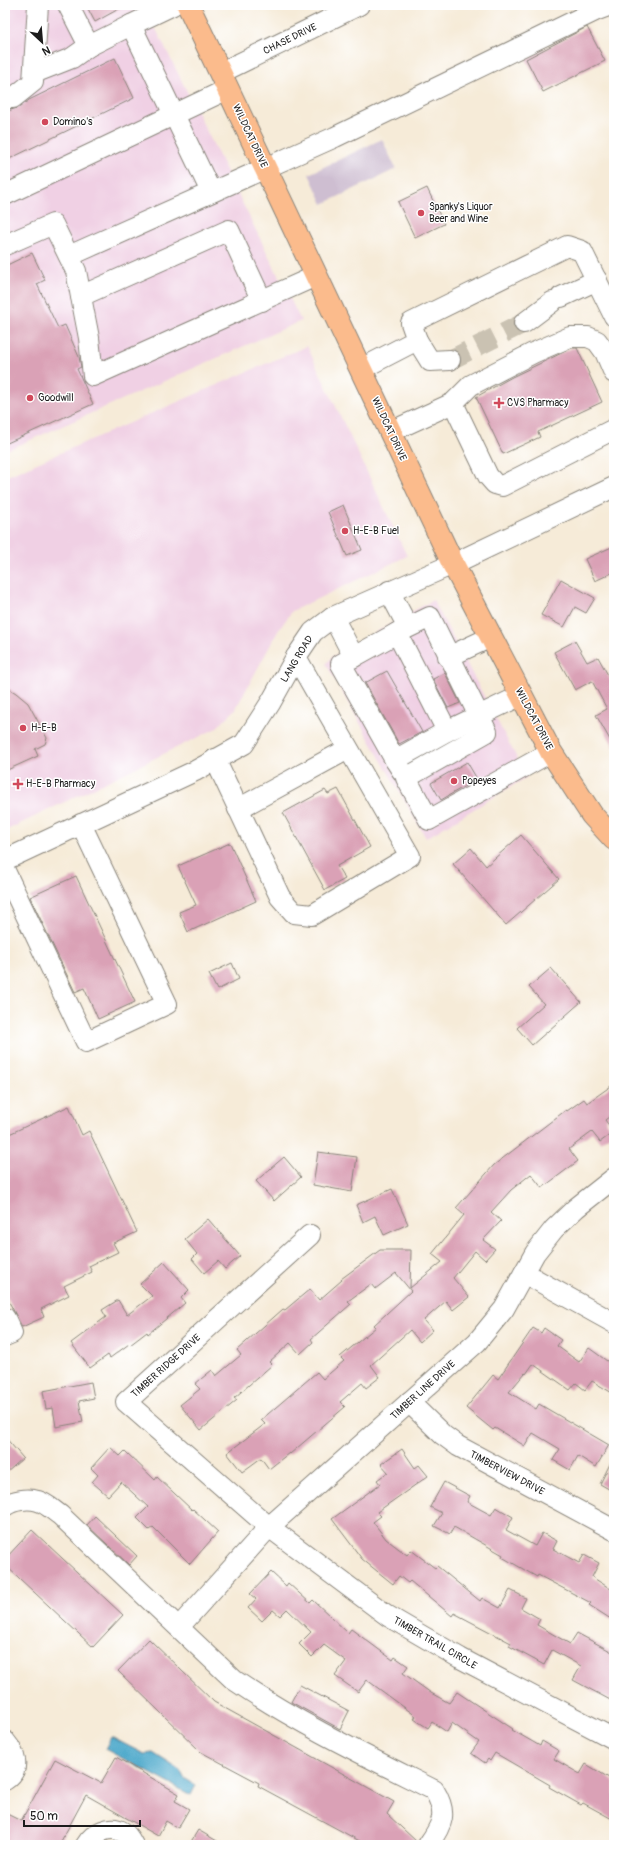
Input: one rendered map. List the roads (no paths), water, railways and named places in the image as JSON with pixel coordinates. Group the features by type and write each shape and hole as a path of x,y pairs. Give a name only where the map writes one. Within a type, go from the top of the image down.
{"main road":[{"name":"WILDCAT DRIVE","path":"188,5 453,564 551,752 592,815 614,840"}],"street":[{"path":"5,98 13,98 33,82 38,5"},
{"path":"68,5 89,46"},
{"path":"34,73 72,58 89,46 131,25 148,11 173,5"},
{"name":"CHASE DRIVE","path":"5,195 175,114 224,81 360,5"},
{"path":"69,256 266,169 595,11 611,5"},
{"path":"131,25 175,114 211,192"},
{"path":"5,245 53,224 76,271 93,376 316,276"},
{"path":"81,296 229,230 262,301"},
{"path":"450,360 430,361 417,340 411,323 567,246 582,251 614,316"},
{"path":"524,323 556,300 597,280"},
{"path":"390,432 453,403 471,385 532,353 570,337 588,337 597,341 605,352 614,373"},
{"path":"361,369 417,340"},
{"path":"453,403 488,476 495,484 502,486 614,429"},
{"name":"LANG ROAD","path":"5,860 244,744 271,702 296,657 313,632 333,616 453,564 614,486"},
{"path":"389,591 403,630 447,731"},
{"path":"333,616 354,657"},
{"path":"406,778 487,732 448,657 430,617 341,664 429,820 551,752"},
{"path":"448,657 491,637"},
{"path":"215,759 280,897 294,913 312,915 410,856 296,657"},
{"path":"395,760 447,731 522,695"},
{"path":"238,809 348,748"},
{"path":"5,871 86,1042 167,1004 81,824"},
{"name":"TIMBER LINE DRIVE","path":"179,1627 269,1527 477,1342 504,1310 535,1253 554,1229 576,1208 614,1178"},
{"name":"TIMBER RIDGE DRIVE","path":"269,1527 126,1402 310,1235"},
{"path":"524,1274 614,1323"},
{"path":"5,1318 12,1333 5,1336"},
{"name":"TIMBERVIEW DRIVE","path":"409,1402 443,1435 458,1446 614,1530"},
{"path":"5,1506 10,1502 24,1500 39,1501 54,1511 234,1680 266,1702 434,1790 441,1802 443,1815 438,1830 428,1845"},
{"name":"TIMBER TRAIL CIRCLE","path":"269,1527 388,1616 460,1658 614,1739"},
{"path":"5,1741 14,1752 16,1766 11,1776 5,1780"},
{"path":"86,1845 96,1833 112,1829 124,1832 133,1845"}],"water":[{"path":"111,1737 144,1754 153,1753 180,1770 184,1778 196,1785 191,1795 105,1749"}],"tunnel":[{"path":"450,360 524,323"}],"place":[{"name":"Domino's","path":"45,122"},
{"name":"Spanky's Liquor Beer and Wine","path":"421,213"},
{"name":"Goodwill","path":"30,398"},
{"name":"CVS Pharmacy","path":"499,403"},
{"name":"H-E-B Fuel","path":"345,531"},
{"name":"H-E-B","path":"23,728"},
{"name":"Popeyes","path":"454,781"},
{"name":"H-E-B Pharmacy","path":"18,784"}]}
